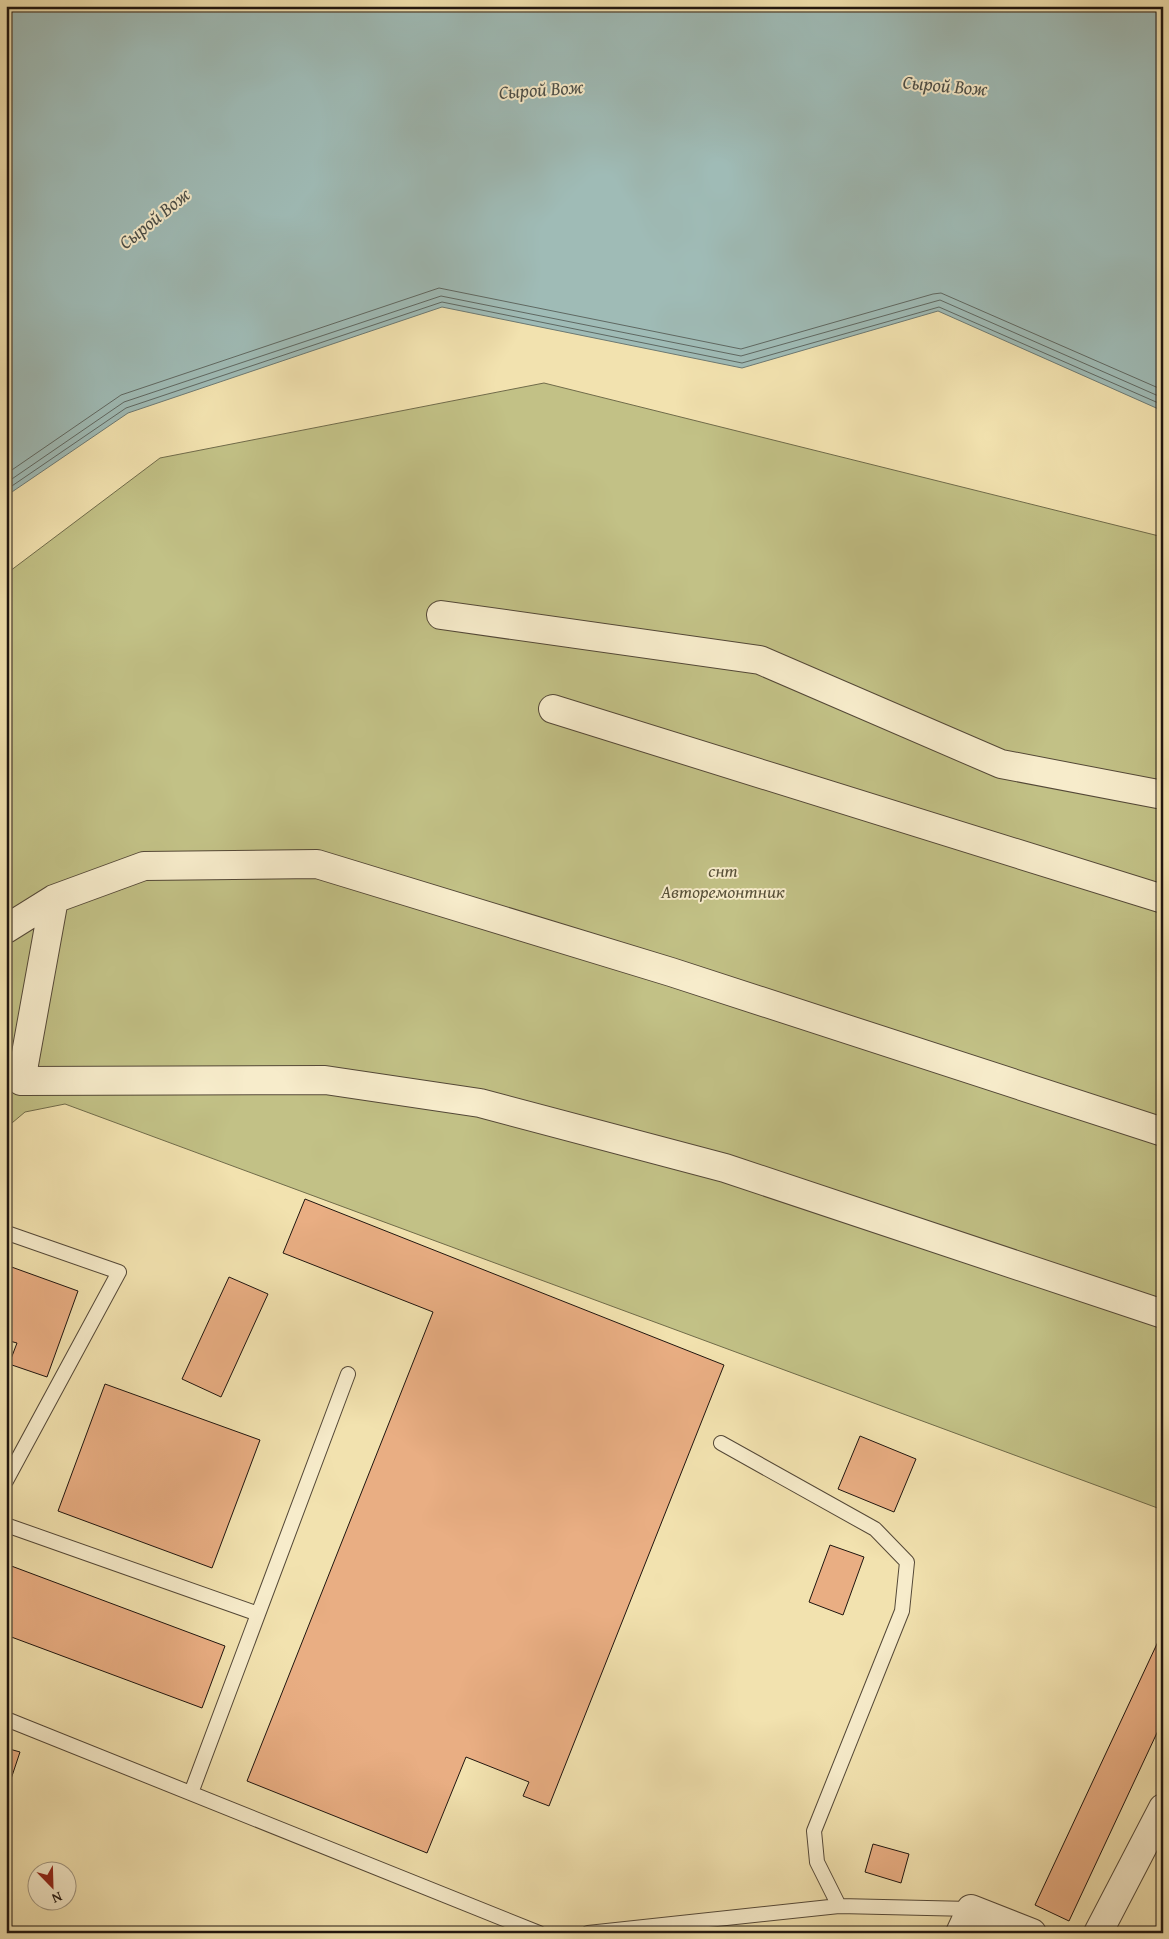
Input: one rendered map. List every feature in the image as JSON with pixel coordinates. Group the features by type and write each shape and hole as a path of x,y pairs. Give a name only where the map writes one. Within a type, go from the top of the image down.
{"street":[{"path":"441,615 760,660 1001,764 1163,795"},
{"path":"553,709 1163,899"},
{"path":"6,929 54,899 144,866 317,864 680,975 1163,1132"},
{"path":"54,899 14,1086 325,1080 480,1103 726,1168 1163,1314"},
{"path":"1098,1933 1163,1808"},
{"path":"965,1921 1032,1933"}],"lane":[{"path":"6,1236 10,1234 119,1272 6,1481"},
{"path":"191,1793 348,1374"},
{"path":"722,1443 875,1529 907,1562 902,1611 814,1831 816,1862 839,1906"},
{"path":"6,1525 258,1614"},
{"path":"6,1718 539,1933"},
{"path":"588,1933 839,1906 965,1921"}],"green space":[{"name":"снт Авторемонтник","path":"544,383 1163,537 1163,1510 65,1104 25,1112 6,1128 6,574 160,458"}],"water":[{"name":"Сырой Вож","path":"6,6 1163,6 1163,411 938,311 742,368 442,307 128,413 6,496"}],"building":[{"path":"305,1199 724,1365 549,1806 523,1796 529,1782 466,1757 427,1853 247,1781 433,1312 283,1253"},
{"path":"6,1265 78,1291 47,1377 9,1364 17,1343 6,1340"},
{"path":"229,1277 268,1294 221,1397 182,1379"},
{"path":"105,1384 260,1440 212,1568 58,1511"},
{"path":"860,1436 916,1459 894,1512 838,1489"},
{"path":"830,1545 864,1557 843,1615 809,1602"},
{"path":"6,1564 225,1646 202,1708 6,1635"},
{"path":"1163,1631 1163,1720 1069,1921 1035,1905"},
{"path":"6,1748 20,1752 6,1794"},
{"path":"873,1844 909,1854 901,1883 865,1872"}]}
